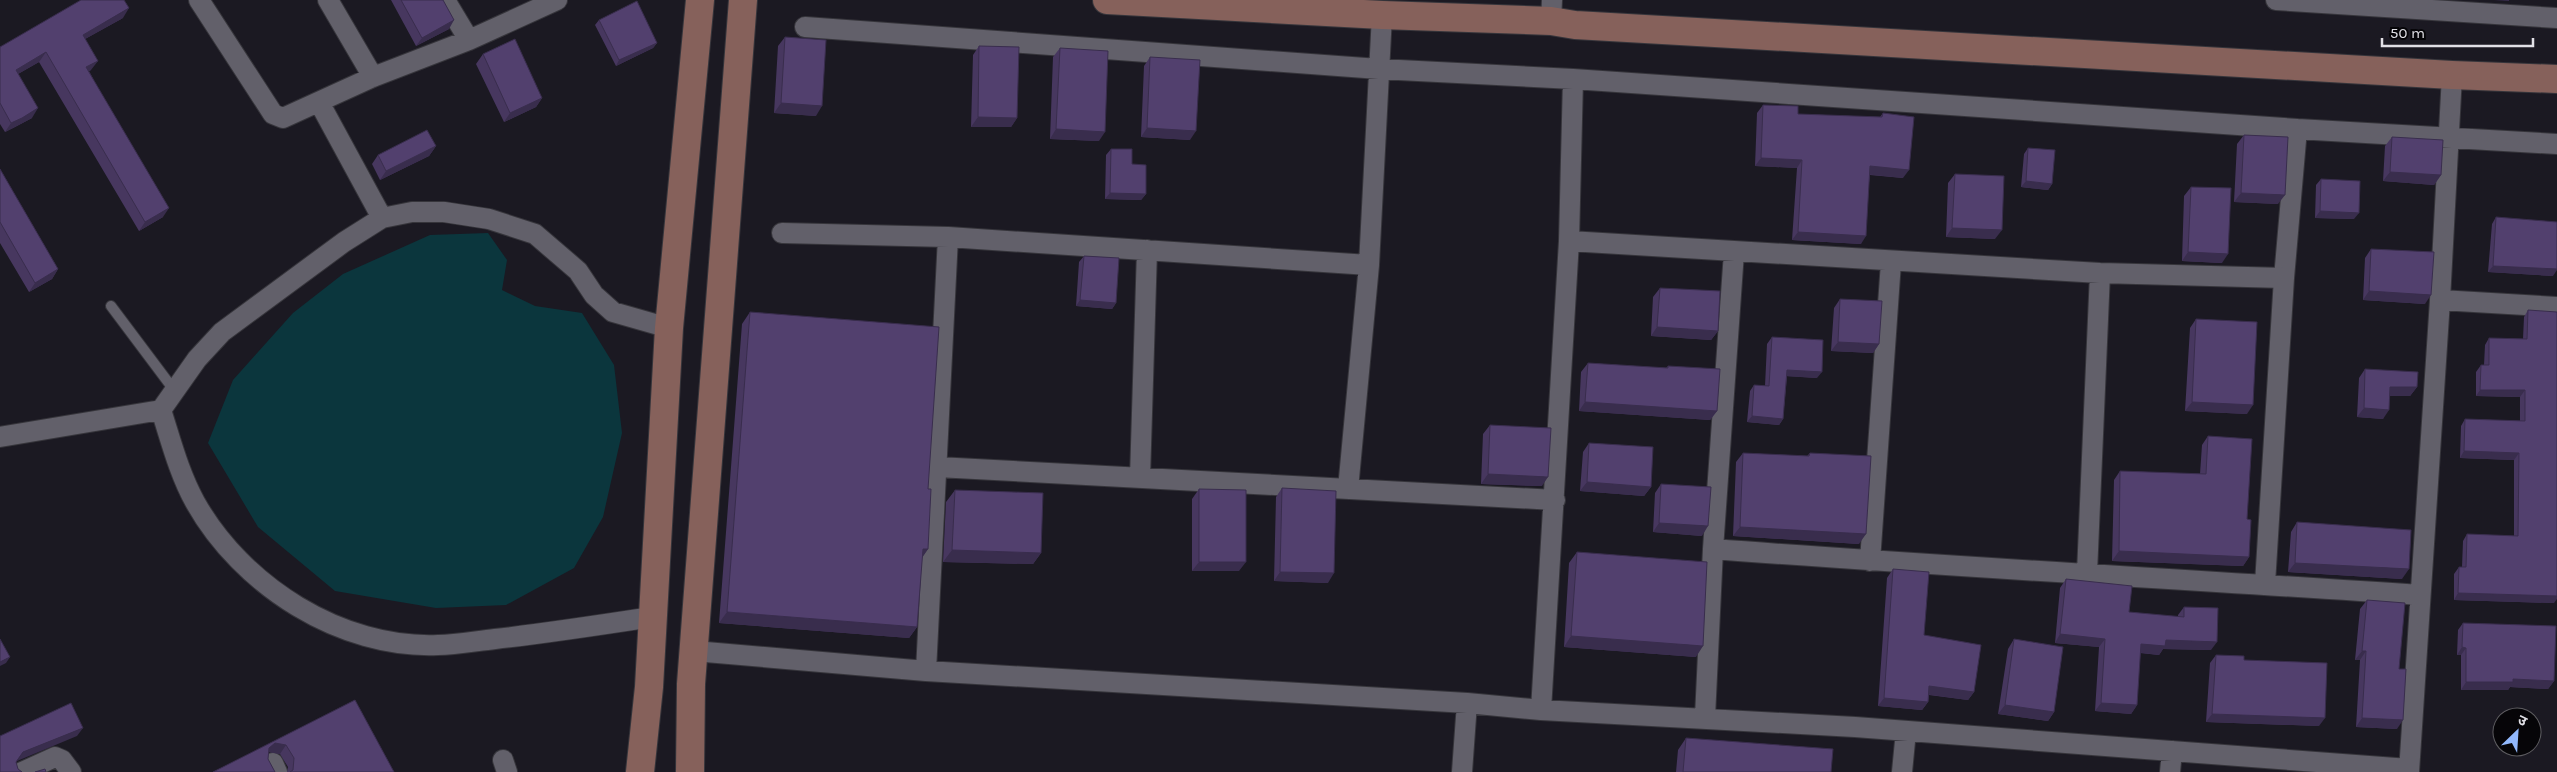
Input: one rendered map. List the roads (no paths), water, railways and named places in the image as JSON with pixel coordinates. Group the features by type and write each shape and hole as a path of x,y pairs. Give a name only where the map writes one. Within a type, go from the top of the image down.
{"main road":[{"path":"640,772 649,687 669,328 700,0"},
{"path":"690,772 691,684 743,0"},
{"path":"1107,0 1382,15 1552,10 1585,26 2452,75 2557,79"},
{"path":"649,687 691,684"}],"street":[{"path":"199,0 273,114 284,118 373,77 469,40 557,0"},
{"path":"328,0 373,77"},
{"path":"445,0 469,40"},
{"path":"2276,0 2553,12"},
{"path":"1348,489 1369,265 1382,15"},
{"path":"805,27 1379,69 1573,78 2296,129 2557,144"},
{"path":"694,651 926,671 1467,703 1541,710 1705,717 1906,731 2409,771 2440,300 2452,75"},
{"path":"1541,710 1569,241 1573,78"},
{"path":"319,102 382,218"},
{"path":"2265,584 2284,278 2296,129"},
{"path":"0,437 161,410 174,390 222,332 344,242 382,218 412,212 444,212 489,219 535,234 578,272 594,295 613,312 669,328"},
{"path":"782,232 948,237 1369,265"},
{"path":"926,671 948,237"},
{"path":"1569,241 1891,262 2100,273 2284,278"},
{"path":"1140,478 1147,250"},
{"path":"1705,717 1713,549 1734,252"},
{"path":"1870,561 1891,262"},
{"path":"2087,573 2100,273"},
{"path":"2440,300 2557,307"},
{"path":"161,410 177,463 195,503 228,548 274,591 324,620 375,640 437,645 546,634 652,617"},
{"path":"936,467 1555,500"},
{"path":"1713,549 1870,561 2420,595"},
{"path":"1462,772 1467,703"},
{"path":"1902,772 1906,731"},
{"path":"2170,772 2172,752"},
{"path":"22,772 55,757 62,760 71,772"}],"lane":[{"path":"112,306 174,390"}],"water":[{"path":"488,233 507,260 502,290 535,306 582,313 614,365 622,433 603,517 574,568 506,605 436,608 335,591 258,527 208,443 233,380 293,313 343,274 430,235"}]}
